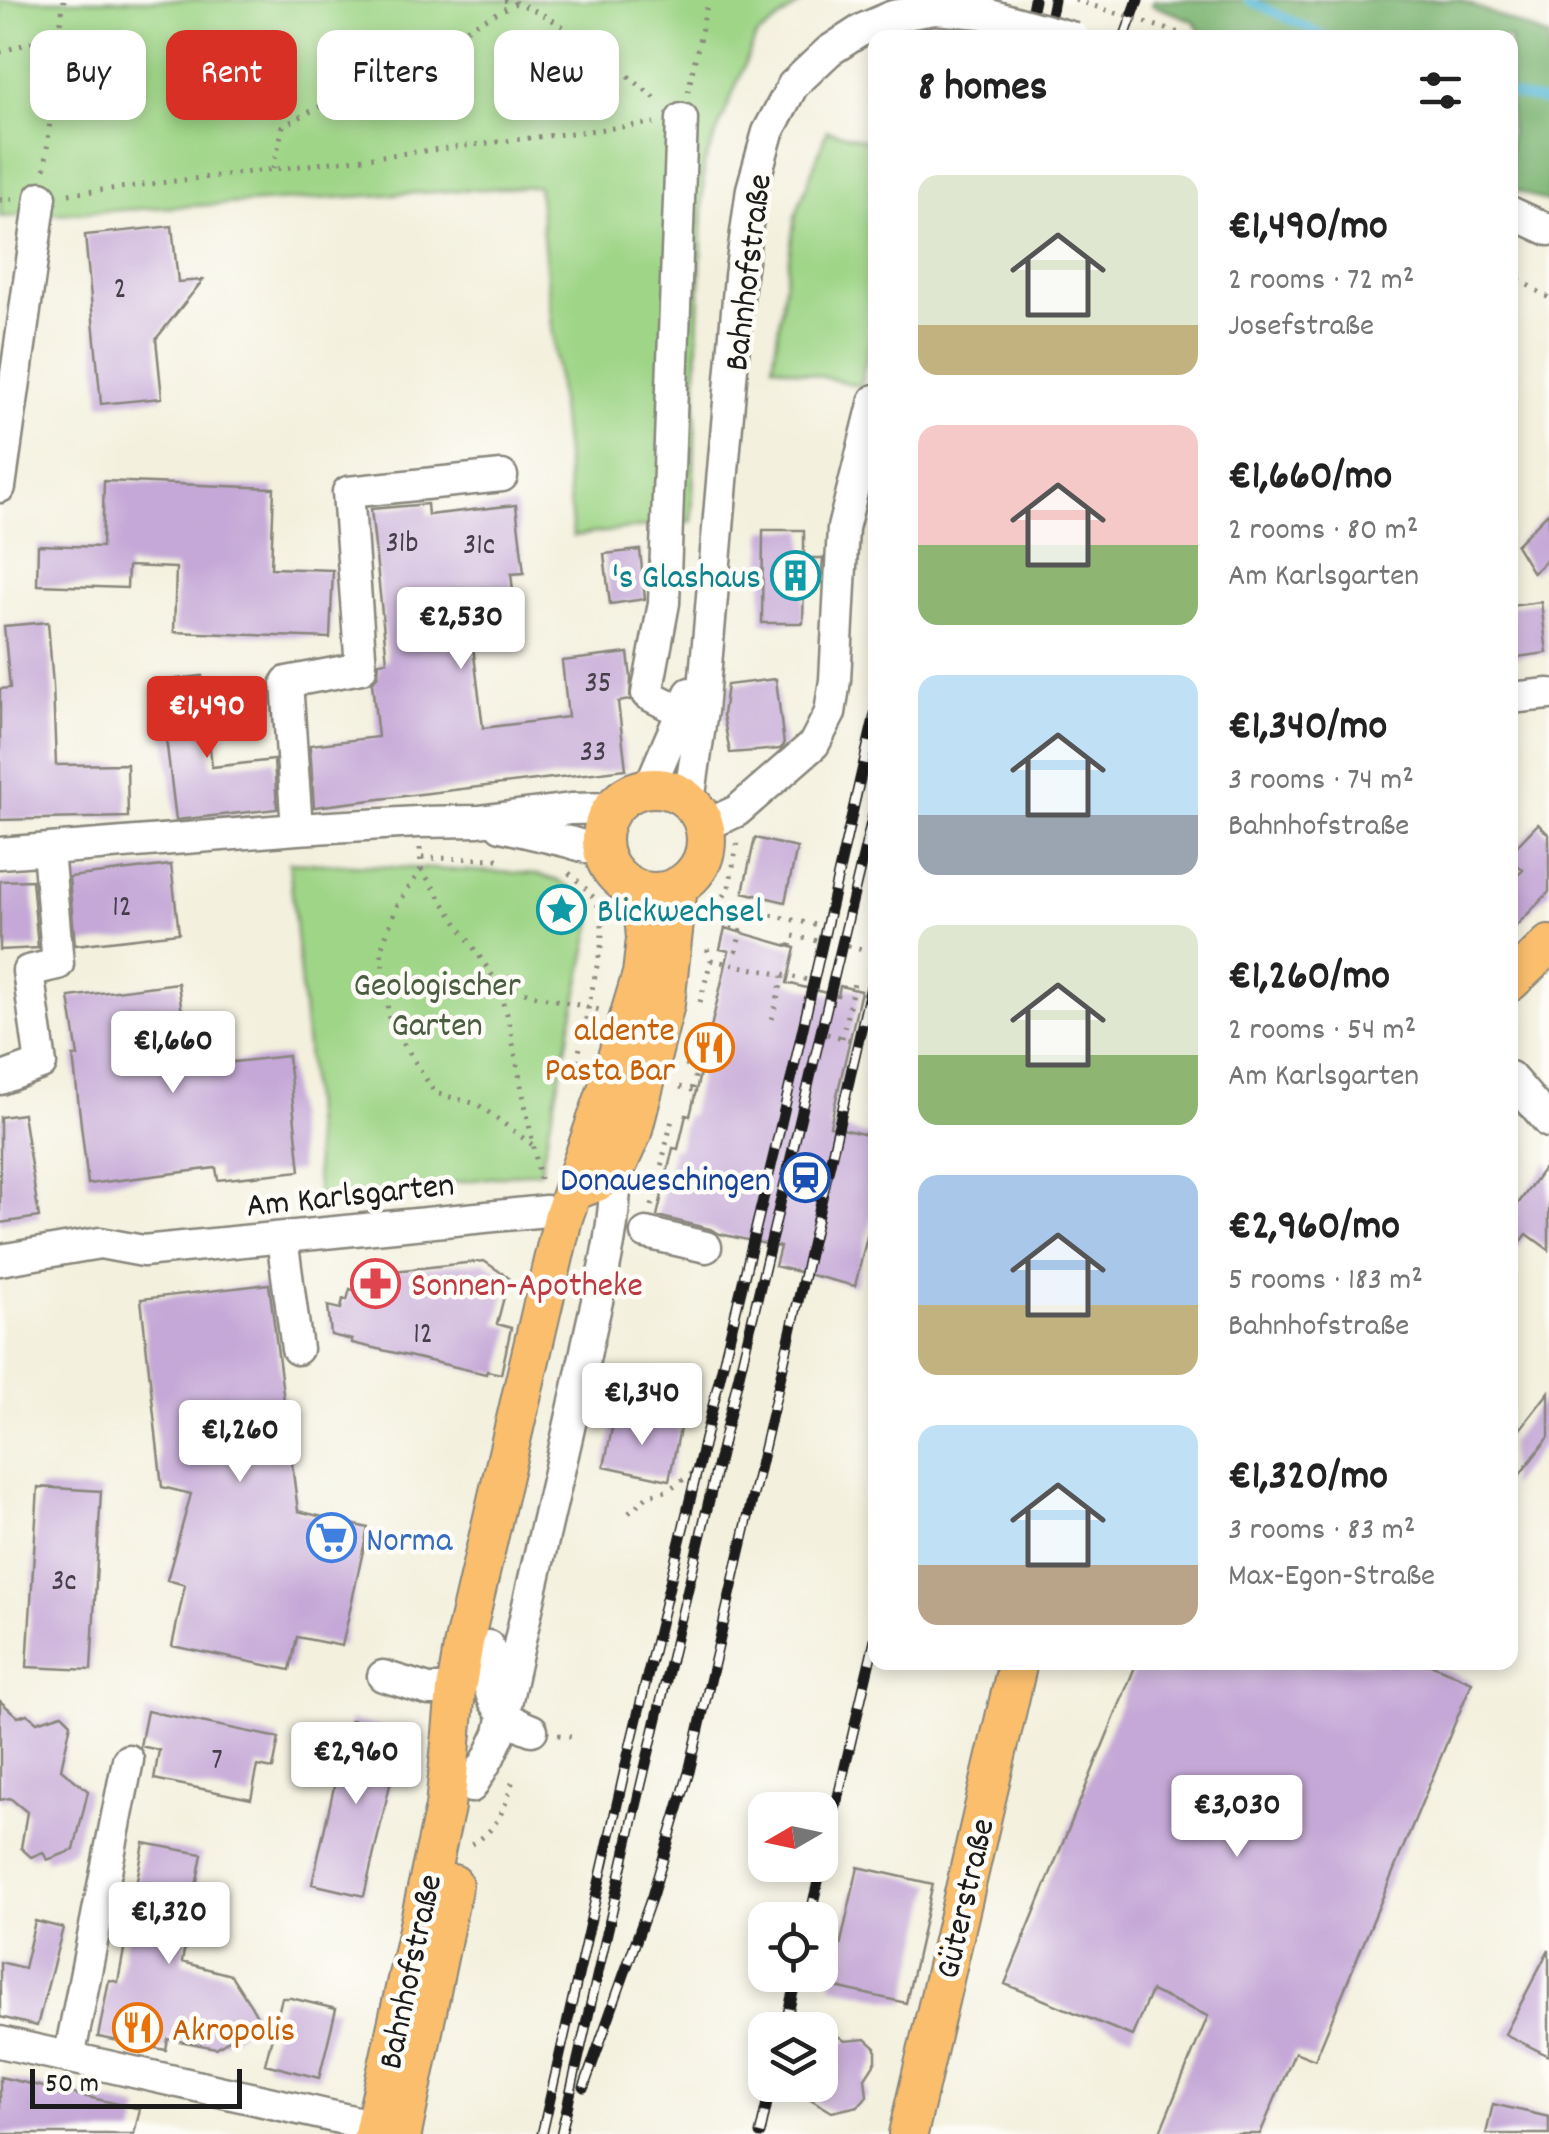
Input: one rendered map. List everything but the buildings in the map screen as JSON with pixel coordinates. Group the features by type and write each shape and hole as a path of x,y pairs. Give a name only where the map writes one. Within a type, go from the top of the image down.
{"main road":[{"path":"649,788 663,788 677,793 696,814 706,844 692,875 660,888 629,886 608,866 602,829 622,798 649,788"},
{"path":"560,1207 615,1170 632,1133 665,1004 660,888"},
{"name":"Bahnhofstraße","path":"388,2132 458,1745 456,1690 464,1642 560,1207 642,974 646,939 660,888"},
{"path":"1518,974 1549,945"},
{"name":"Güterstraße","path":"908,2134 1016,1670"},
{"name":"Bahnhofstraße","path":"388,2132 460,1850 470,1787 470,1755 458,1745"}],"street":[{"name":"Bahnhofstraße","path":"696,814 706,653 740,276 752,189 768,132 793,85 829,51 893,16 936,8 982,13 1045,30"},
{"path":"682,119 664,603 647,694 682,712"},
{"path":"0,487 41,197"},
{"path":"1518,216 1549,230"},
{"path":"696,814 736,811 814,744 830,713 843,528 868,428"},
{"path":"297,830 287,682 361,668 348,492 502,476"},
{"name":"Bahnhofstraße","path":"649,788 706,653"},
{"path":"1518,697 1549,694"},
{"path":"0,852 417,822 479,821 570,809 612,808"},
{"path":"479,821 603,852"},
{"path":"0,1079 41,1064 28,971 58,964 48,850"},
{"path":"1518,1085 1549,1122"},
{"path":"470,1787 494,1745 606,1266 615,1170"},
{"path":"560,1207 595,1228 606,1266"},
{"name":"Am Karlsgarten","path":"0,1260 100,1244 143,1251 560,1207"},
{"path":"646,1234 706,1247"},
{"path":"282,1238 297,1349"},
{"path":"488,1646 489,1684 501,1707 519,1725 532,1730"},
{"path":"384,1676 429,1690 456,1690"},
{"path":"458,1745 501,1707"},
{"path":"70,2058 128,1760"},
{"path":"0,2042 388,2132"}],"path":[{"path":"59,30 64,0"},
{"path":"504,0 519,1 570,32 682,119"},
{"path":"682,119 708,0"},
{"path":"1075,0 1170,30"},
{"path":"273,169 283,126 519,1"},
{"path":"0,52 30,43"},
{"path":"41,197 682,119"},
{"path":"47,158 50,120"},
{"path":"1518,279 1549,298"},
{"path":"512,859 421,858 421,870 397,906 382,949 389,1021 435,1093 476,1104 535,1148"},
{"path":"421,870 494,978 507,1014 535,1148 560,1207"},
{"path":"494,978 529,994 589,1007 603,927 600,908 594,895 566,870"},
{"path":"720,904 821,926"},
{"path":"711,920 741,929 735,958"},
{"path":"790,946 793,936 817,941"},
{"path":"848,946 868,950"},
{"path":"859,961 862,949"},
{"path":"711,960 808,980"},
{"path":"772,1019 784,969"},
{"path":"842,1038 854,984"},
{"path":"827,1034 852,1040"},
{"path":"680,1087 694,1091 697,1068 685,1064"},
{"path":"629,1512 648,1495 666,1491 693,1473"},
{"path":"460,1850 488,1834 498,1822 532,1730"}],"green space":[{"path":"0,0 805,0 756,37 704,164 692,521 573,536 538,186 0,217"},
{"path":"1154,0 1460,0 1549,37 1549,203 1518,191 1518,30 1198,30 1194,21 1152,5"},
{"path":"827,130 868,141 868,350 860,386 773,365 795,217"},
{"name":"Geologischer Garten","path":"289,862 537,874 578,894 593,921 540,1171 318,1201"}],"waterway":[{"path":"1248,0 1312,30"},
{"path":"1518,96 1549,103"}],"railway":[{"path":"1028,30 1034,0"},
{"path":"1048,30 1054,0"},
{"path":"1127,30 1138,0"},
{"path":"542,2134 868,744"},
{"path":"561,2134 868,835"},
{"path":"584,2087 652,1896 689,1772 868,999"},
{"path":"813,1902 868,1669"},
{"path":"788,2012 793,1992"},
{"path":"760,2134 767,2102"}],"place":[{"name":"'s Glashaus","path":"796,575"},
{"name":"Blickwechsel","path":"562,909"},
{"name":"aldente Pasta Bar","path":"710,1048"},
{"name":"Donaueschingen","path":"806,1178"},
{"name":"Sonnen-Apotheke","path":"376,1283"},
{"name":"Norma","path":"331,1538"},
{"name":"Akropolis","path":"137,2028"}]}
